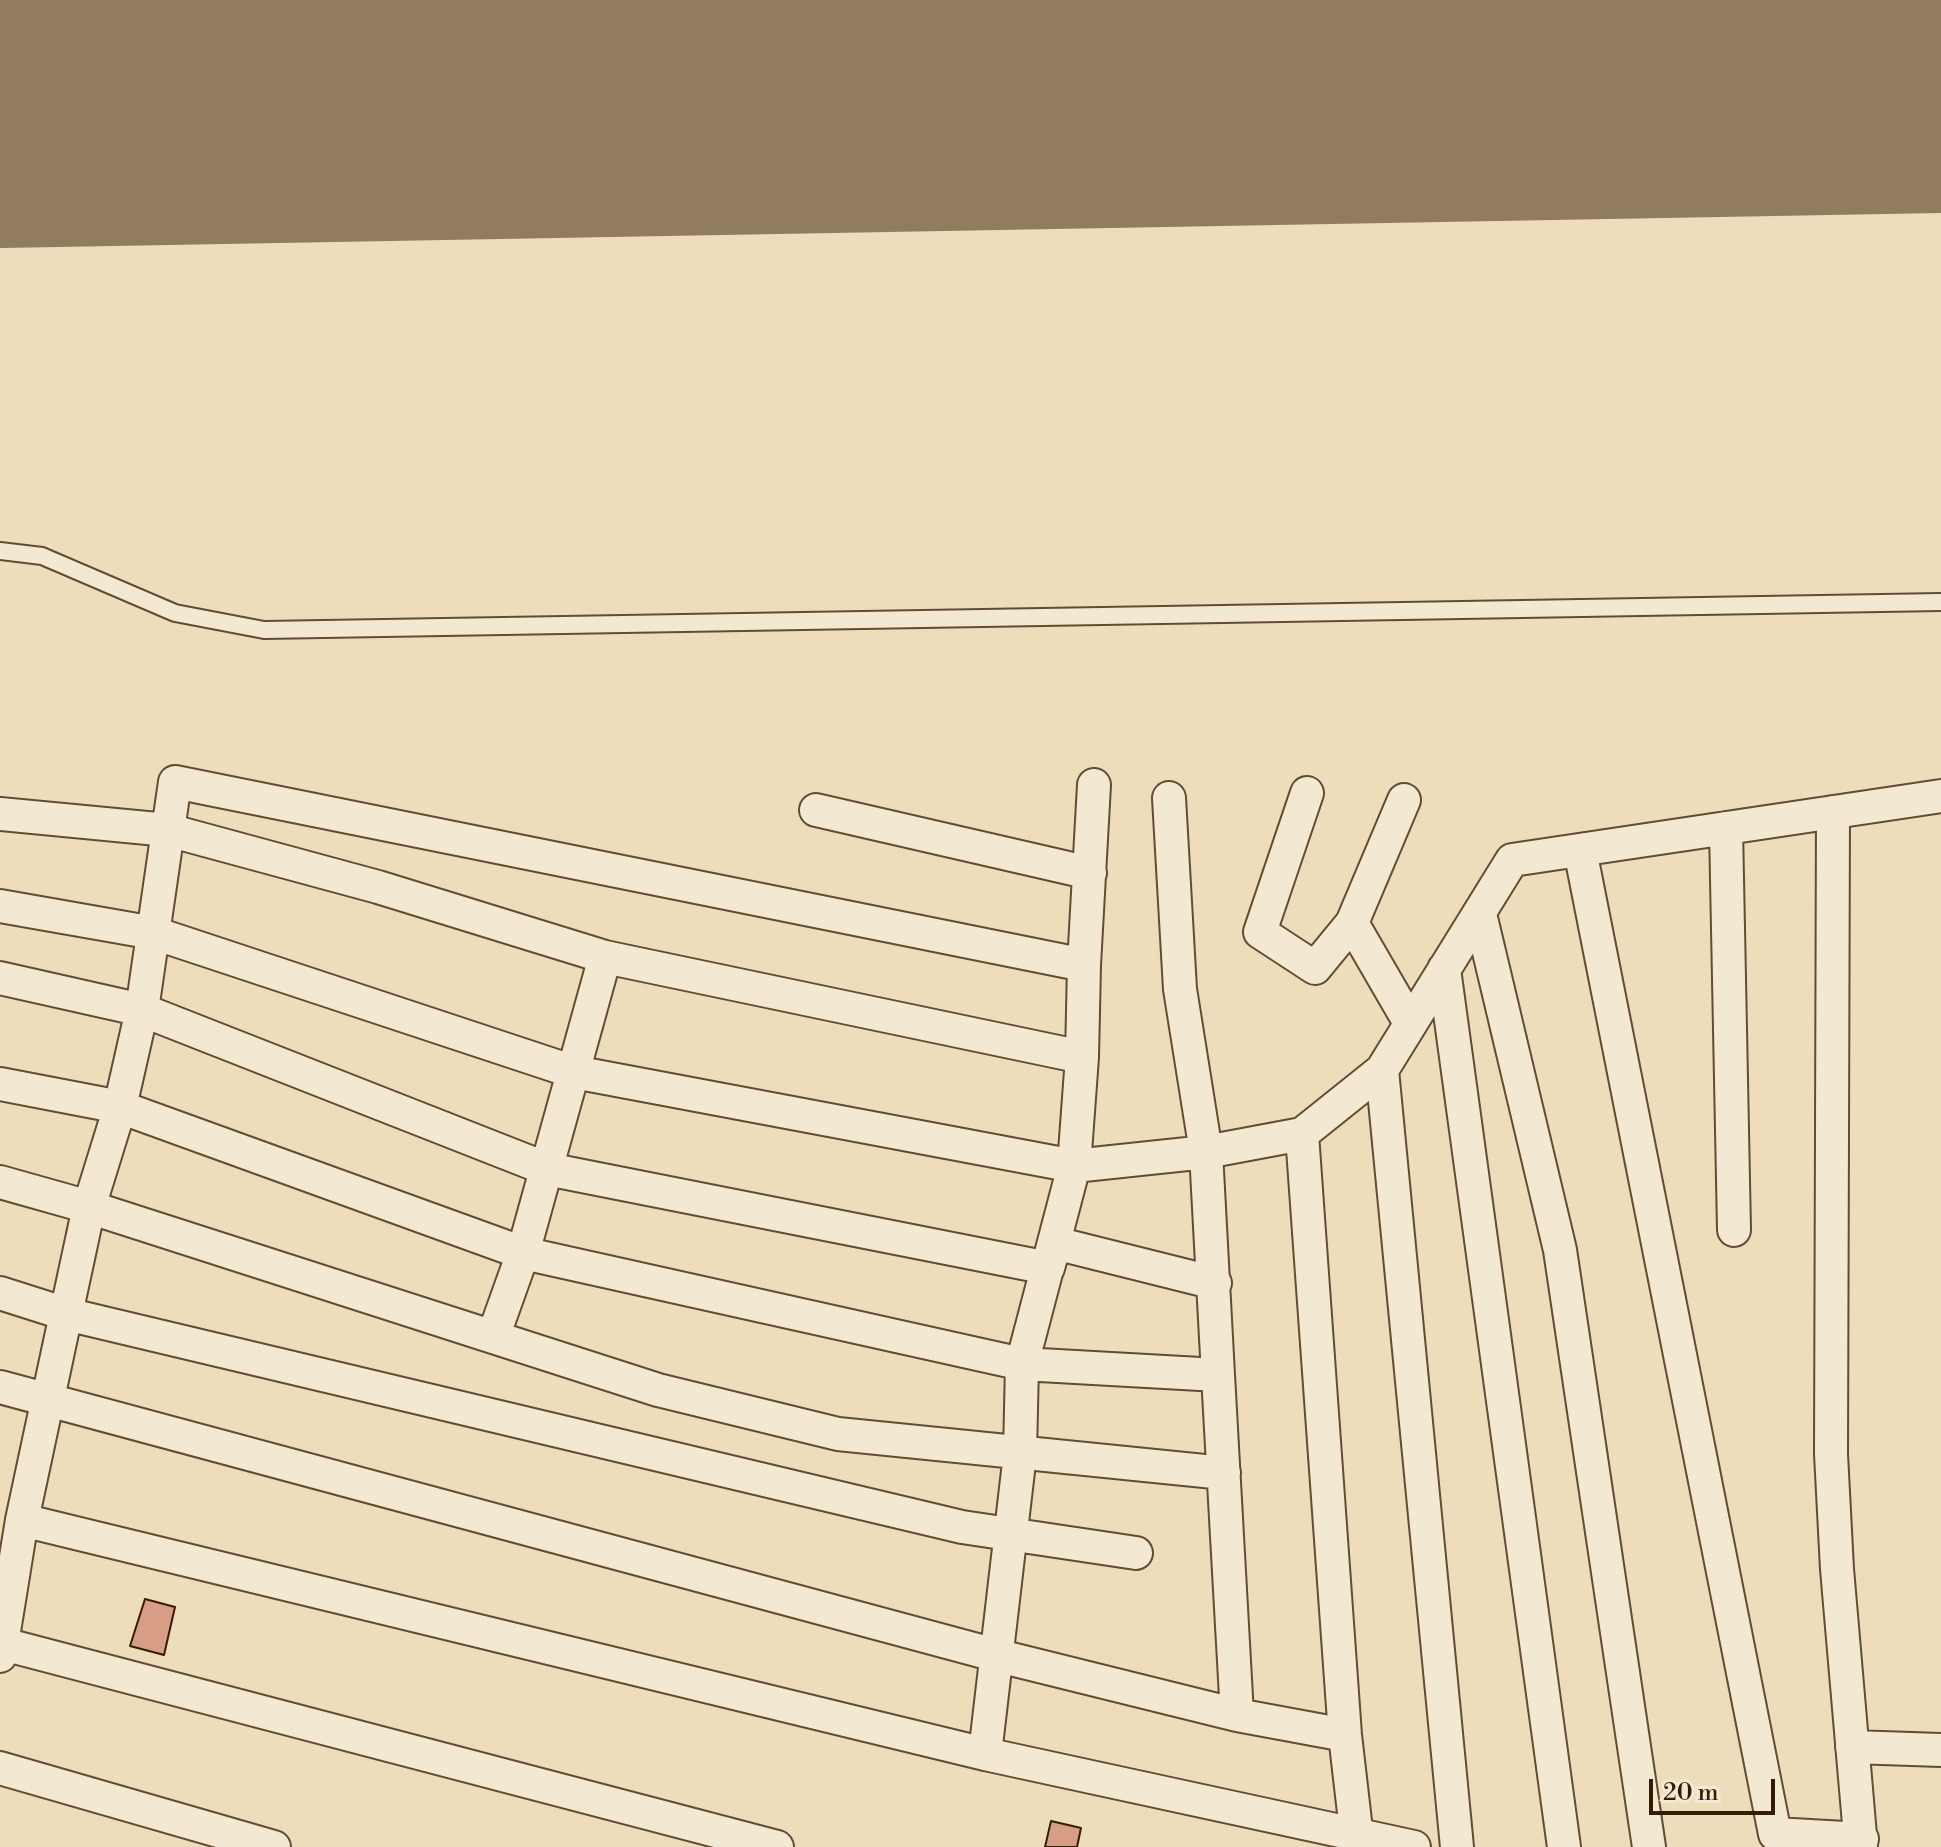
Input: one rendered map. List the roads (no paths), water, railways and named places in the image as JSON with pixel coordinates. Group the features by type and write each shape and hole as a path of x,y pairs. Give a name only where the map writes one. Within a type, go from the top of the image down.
{"street":[{"path":"777,1847 2,1650 22,1520 46,1399 89,1207 120,1107 142,1010 175,782 1084,965"},
{"path":"985,1754 999,1656 1020,1454 1022,1364 1074,1166 1094,785"},
{"path":"1307,793 1260,932 1315,968 1352,923 1404,800"},
{"path":"0,906 154,933 574,1072 1074,1166 1206,1152 1302,1134 1382,1070 1512,860 1941,796"},
{"path":"1169,798 1180,989 1206,1152 1237,1715"},
{"path":"816,810 1090,873"},
{"path":"1580,850 1774,1841 1861,1843 1831,1454 1833,812"},
{"path":"0,814 168,830 378,887 605,957 1082,1057"},
{"path":"1726,828 1734,1230"},
{"path":"1480,914 1560,1250 1649,1847"},
{"path":"1352,923 1410,1023"},
{"path":"493,1337 523,1253 605,957"},
{"path":"1444,969 1564,1847"},
{"path":"0,978 142,1010 547,1169 1048,1268 1055,1243"},
{"path":"1382,1070 1457,1847"},
{"path":"0,1084 120,1107 523,1253 1022,1364 1218,1375"},
{"path":"1302,1134 1345,1735 1358,1842"},
{"path":"0,1182 89,1207 658,1390 838,1434 1224,1473"},
{"path":"1055,1243 1215,1283"},
{"path":"0,1293 66,1314 962,1527 1136,1553"},
{"path":"0,1387 999,1656 1237,1715 1345,1735"},
{"path":"22,1520 1358,1842 1414,1847"},
{"path":"1852,1747 1941,1750"},
{"path":"0,1768 274,1847"}],"lane":[{"path":"0,551 42,556 175,613 264,630 1941,602"}]}
